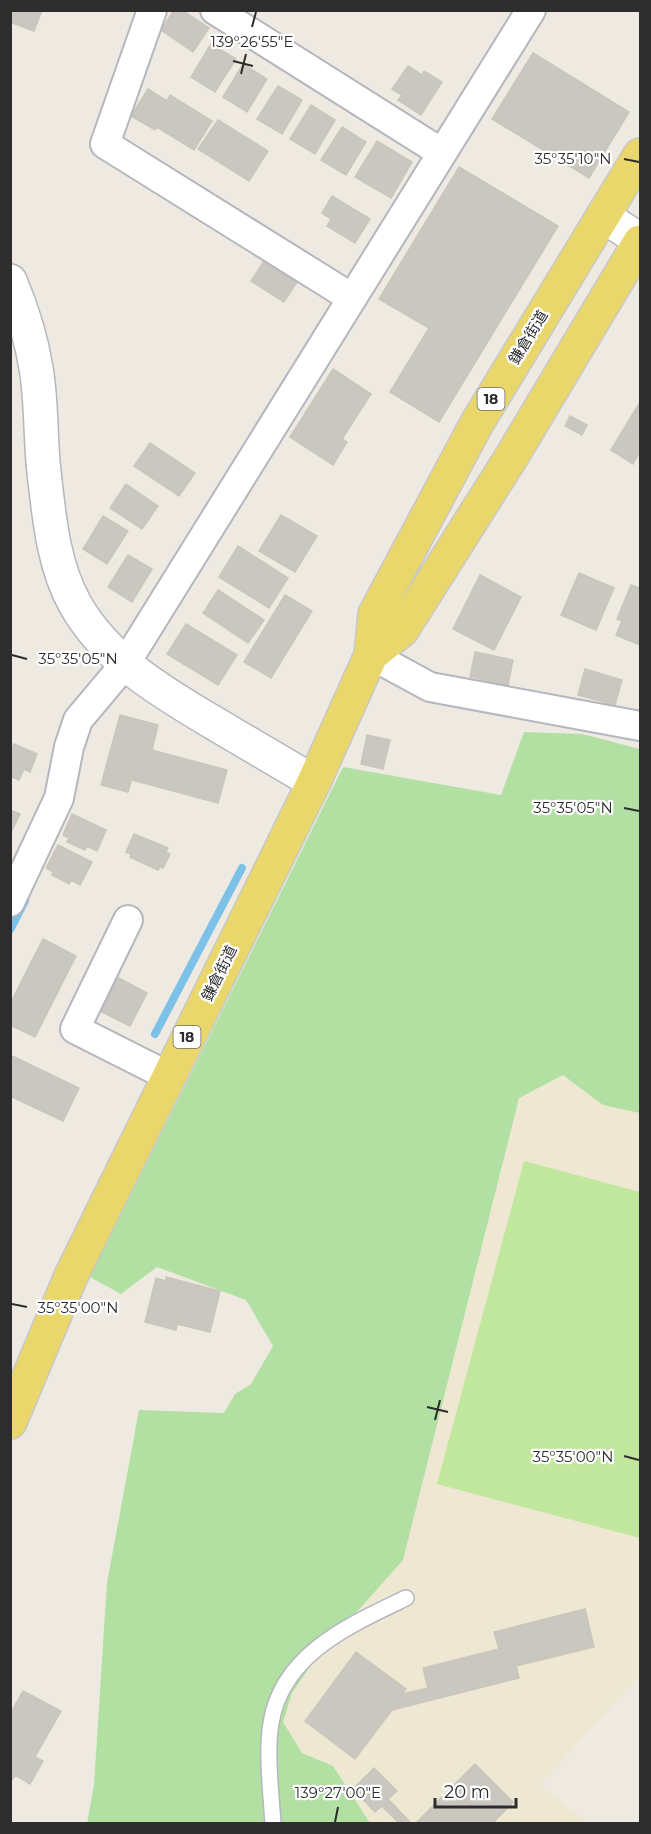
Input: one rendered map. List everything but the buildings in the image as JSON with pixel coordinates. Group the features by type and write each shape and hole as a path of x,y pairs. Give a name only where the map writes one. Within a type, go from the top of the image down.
{"main road":[{"name":"鎌倉街道","path":"10,1422 71,1276 314,782 372,655 375,614 477,423 640,155"},
{"name":"鎌倉街道","path":"372,655 402,630 512,456 640,241"}],"street":[{"path":"152,10 105,144 352,298"},
{"path":"215,10 442,153"},
{"path":"10,902 59,798 69,747 78,720 125,664 531,10"},
{"path":"603,216 640,241"},
{"path":"10,281 25,316 37,370 50,522 59,562 75,603 97,638 125,664 180,704 314,782"},
{"path":"372,655 430,687 640,726"},
{"path":"128,920 75,1029 168,1076"}],"lane":[{"path":"273,1824 270,1723 280,1690 305,1658 348,1626 406,1598"}],"shaded area":[{"path":"640,929 640,1675 540,1785 588,1823 252,1823 259,1682 529,966"}],"green space":[{"path":"524,732 582,734 640,749 640,1113 603,1105 563,1075 519,1098 403,1560 315,1659 292,1693 283,1722 302,1753 333,1766 370,1823 87,1824 94,1785 107,1583 139,1410 224,1413 235,1394 251,1384 273,1346 246,1300 157,1267 121,1294 90,1277 343,767 501,795"},
{"path":"524,1161 640,1192 640,1538 437,1484"}],"waterway":[{"path":"155,1034 242,868"},
{"path":"10,930 25,901"}]}
